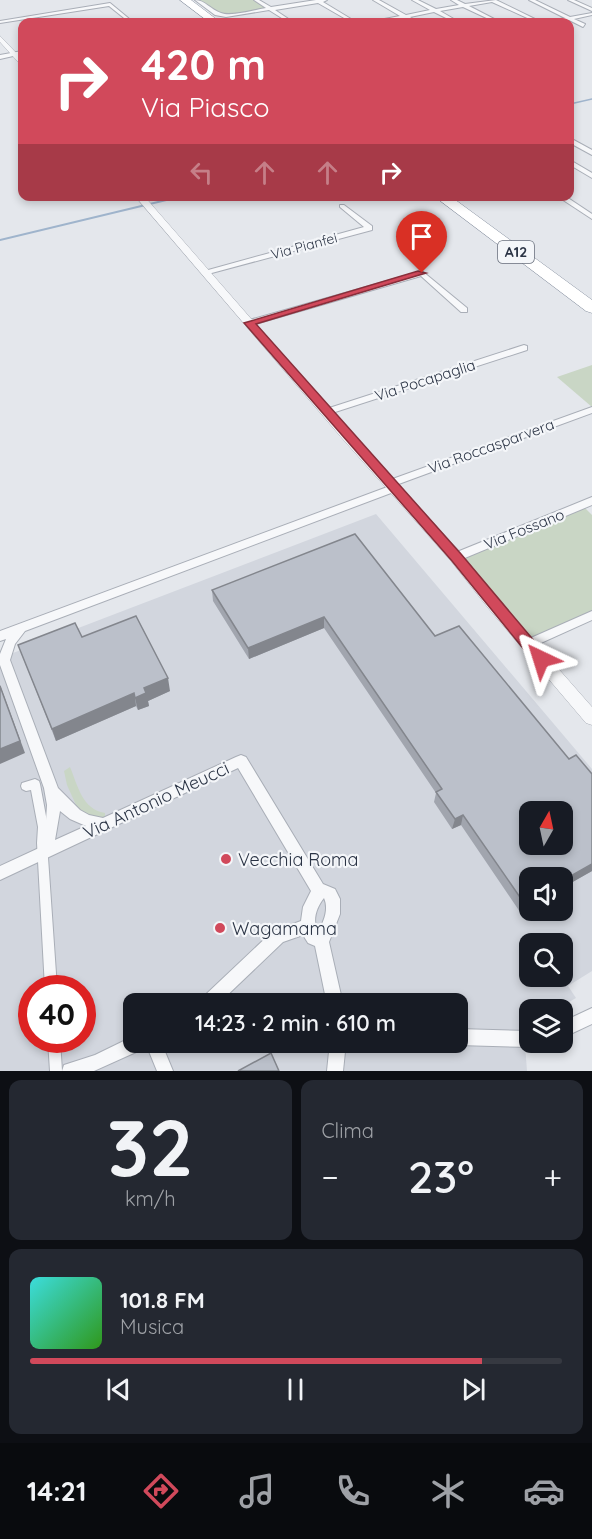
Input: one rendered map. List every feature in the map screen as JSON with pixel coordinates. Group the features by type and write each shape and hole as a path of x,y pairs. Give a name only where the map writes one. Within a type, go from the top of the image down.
{"highway":[{"path":"174,0 199,18"},
{"path":"185,0 210,18"},
{"name":"A12","path":"448,201 592,308"},
{"name":"A12","path":"463,201 592,296"}],"street":[{"path":"197,0 222,16 322,1 348,18"},
{"path":"256,0 285,18"},
{"path":"375,0 405,17"},
{"path":"414,0 449,18"},
{"path":"453,0 490,18"},
{"path":"399,18 493,0 531,18"},
{"path":"531,0 570,18"},
{"path":"570,0 592,10"},
{"path":"24,18 110,4 126,18"},
{"path":"574,18 592,14"},
{"path":"0,22 18,19"},
{"path":"574,20 583,25"},
{"path":"0,38 18,58"},
{"path":"0,57 18,54"},
{"path":"574,142 592,153"},
{"path":"574,165 592,176"},
{"path":"568,201 592,217"},
{"path":"144,202 326,412 456,557 592,718"},
{"name":"Via Pianfei","path":"205,272 369,228 342,206"},
{"path":"249,323 422,273 464,310"},
{"name":"Via Pocapaglia","path":"326,412 524,348"},
{"name":"Via Roccasparvera","path":"0,636 592,410"},
{"name":"Via Fossano","path":"456,557 592,501"},
{"path":"528,644 592,615"},
{"path":"22,628 10,642 2,659 51,788 55,810 54,826 43,854"},
{"name":"Via Antonio Meucci","path":"0,873 241,761 319,891"},
{"path":"26,786 35,784 43,827 50,975"},
{"path":"51,788 79,823 81,836"},
{"path":"74,816 91,823 104,825"},
{"path":"54,826 58,836 66,842"},
{"path":"321,941 314,940 309,935 307,926 319,891 330,892 334,906 321,941 333,993"},
{"path":"218,993 278,936 307,926"},
{"path":"573,1024 592,1016"},
{"path":"468,1037 519,1039"},
{"path":"70,1071 123,1050"},
{"path":"55,1053 56,1071"},
{"path":"158,1053 165,1071"},
{"path":"335,1071 337,1053"}],"shaded area":[{"path":"376,514 592,769 592,971 573,983 573,933 519,933 519,987 569,987 576,998 519,999 519,1053 526,1053 527,1071 0,1071 0,658"}],"green space":[{"path":"199,0 254,0 268,9 232,15 219,14"},
{"path":"592,365 592,407 557,377"},
{"path":"585,508 592,515 592,612 533,639 464,558"},
{"path":"70,767 86,802 97,811 105,813 105,818 80,814 67,785 64,771"}],"building":[{"path":"355,534 435,636 459,626 569,759 576,755 592,774 592,864 573,875 573,867 519,867 519,896 463,815 455,819 436,792 442,789 324,617 248,648 212,590"},
{"path":"136,616 168,678 144,688 146,693 135,698 134,693 52,729 18,645 75,623 82,637"},
{"path":"0,686 20,741 0,749"},
{"path":"271,1053 279,1071 238,1071"}],"waterway":[{"path":"574,103 592,99"},
{"path":"0,240 162,201"}],"place":[{"name":"Vecchia Roma","path":"226,859"},
{"name":"Wagamama","path":"220,928"}],"route":[{"path":"422,273 249,323 456,557 541,659"}]}
